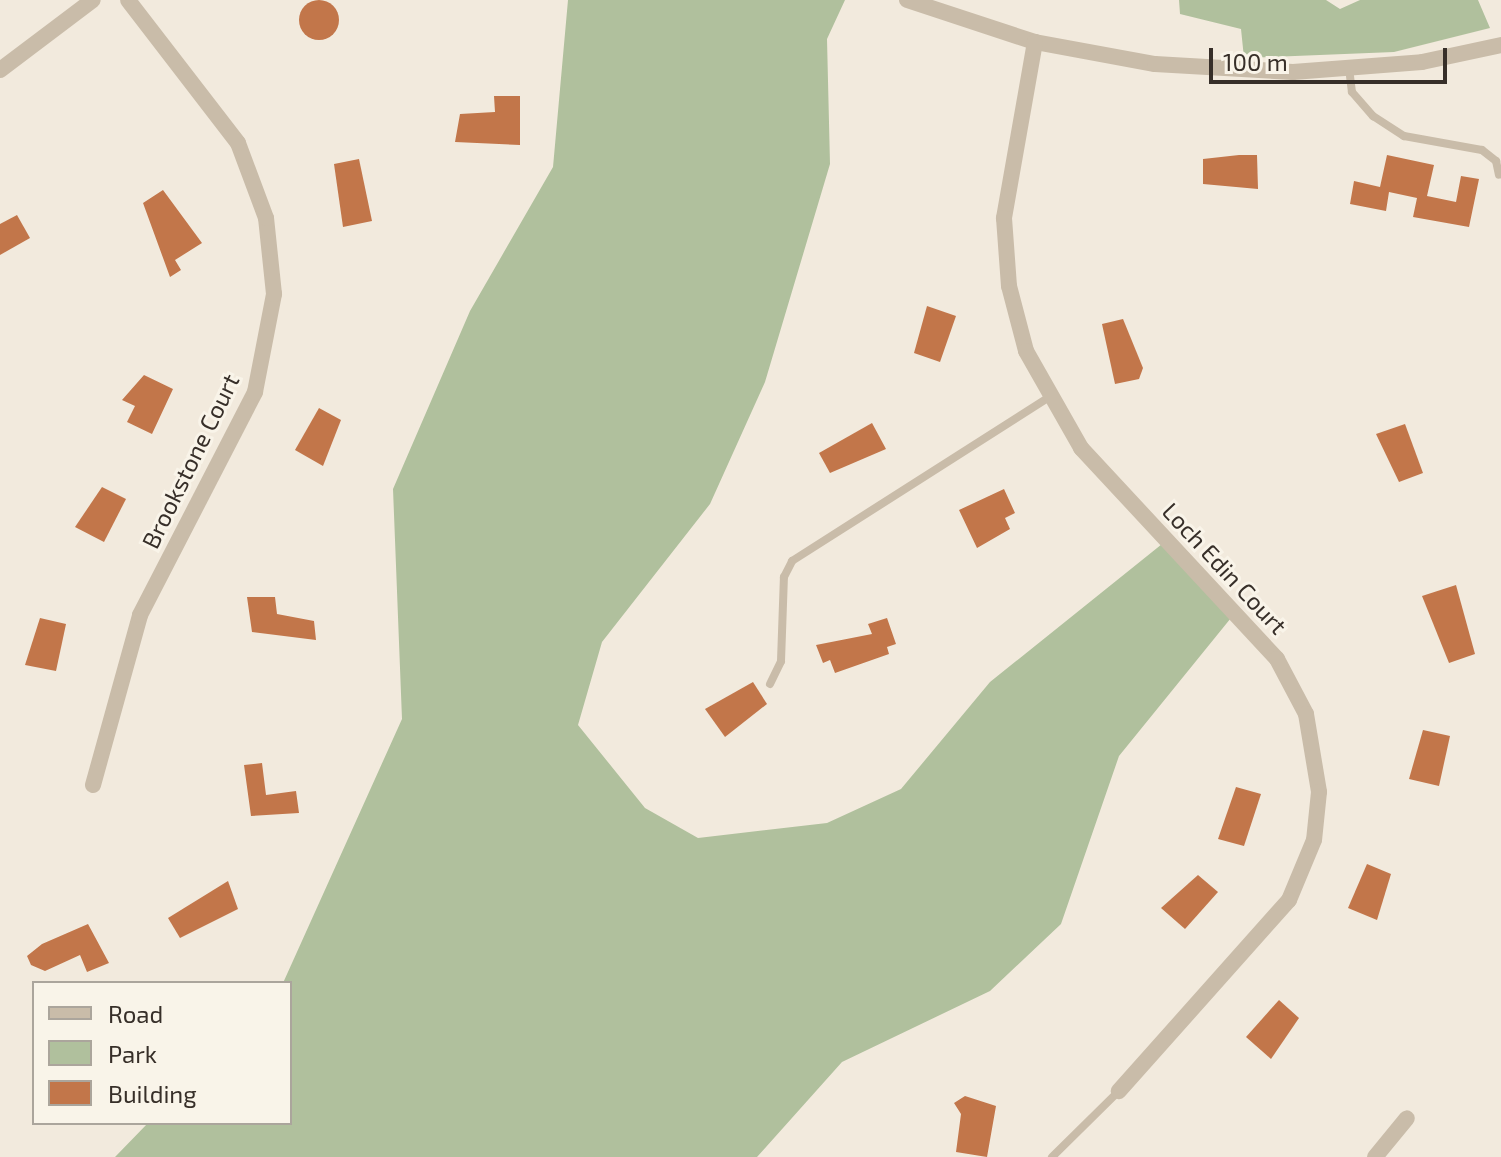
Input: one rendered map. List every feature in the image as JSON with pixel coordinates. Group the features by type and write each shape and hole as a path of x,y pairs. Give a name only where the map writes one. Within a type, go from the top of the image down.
{"street":[{"path":"0,70 93,0"},
{"name":"Brookstone Court","path":"93,785 140,615 255,392 274,294 266,218 238,143 128,0"},
{"path":"907,0 1035,42 1155,64 1349,68 1501,45"},
{"name":"Loch Edin Court","path":"1035,42 1004,218 1009,286 1048,398 1081,448 1277,659 1306,714 1319,792 1314,840 1289,900 1119,1091"},
{"path":"1375,1157 1407,1118"}],"lane":[{"path":"1349,68 1352,92 1373,116 1404,136 1482,150 1496,161 1499,175"},
{"path":"770,684 781,661 783,585 792,561 1048,398"},
{"path":"1052,1157 1119,1091"}],"green space":[{"path":"568,0 845,0 827,39 830,164 765,382 710,504 602,642 578,725 645,808 698,838 827,823 901,789 990,682 1167,540 1235,613 1119,756 1061,924 990,991 842,1062 757,1157 115,1157 146,1125 292,1125 292,981 284,981 402,719 393,489 470,311 553,167"},
{"path":"1179,0 1326,0 1340,9 1360,0 1478,0 1490,28 1394,52 1244,58 1241,29 1180,14"}],"building":[{"path":"319,0 333,6 339,20 333,34 319,40 305,34 299,20 305,6"},
{"path":"494,96 520,96 520,145 455,142 460,114 495,112"},
{"path":"1257,155 1258,189 1203,184 1203,159"},
{"path":"1387,155 1434,165 1427,196 1456,202 1461,176 1479,179 1469,227 1413,217 1417,198 1389,192 1386,211 1350,204 1354,181 1380,187"},
{"path":"359,159 372,221 343,227 334,164"},
{"path":"163,190 202,243 175,260 181,270 170,277 143,203"},
{"path":"17,215 30,238 0,255 0,224"},
{"path":"927,306 956,316 940,362 914,353"},
{"path":"1123,319 1143,368 1139,379 1115,384 1102,324"},
{"path":"144,375 173,389 152,434 127,422 135,406 122,400"},
{"path":"319,408 341,420 323,466 295,450"},
{"path":"872,423 886,449 830,473 819,453"},
{"path":"1405,424 1423,473 1399,482 1376,434"},
{"path":"102,487 126,499 104,542 75,527"},
{"path":"1004,489 1015,513 1005,518 1010,529 977,548 959,510"},
{"path":"1456,585 1475,654 1449,663 1422,596"},
{"path":"247,597 275,597 277,614 314,621 316,640 252,632"},
{"path":"40,618 66,624 56,671 25,665"},
{"path":"887,618 896,644 887,647 889,654 835,673 830,660 823,663 816,645 872,634 868,624"},
{"path":"753,682 767,704 725,737 705,709"},
{"path":"1423,730 1450,736 1439,786 1409,779"},
{"path":"262,763 266,795 296,791 299,813 251,816 244,765"},
{"path":"1236,787 1261,794 1244,846 1218,839"},
{"path":"1367,864 1391,874 1377,920 1348,908"},
{"path":"1198,875 1218,892 1185,929 1161,908"},
{"path":"228,881 238,909 180,938 168,918"},
{"path":"88,924 109,963 87,972 80,955 45,971 31,965 27,956 42,944"},
{"path":"1279,1000 1299,1018 1271,1059 1246,1037"},
{"path":"965,1096 996,1106 987,1157 956,1152 961,1114 954,1103"}]}
